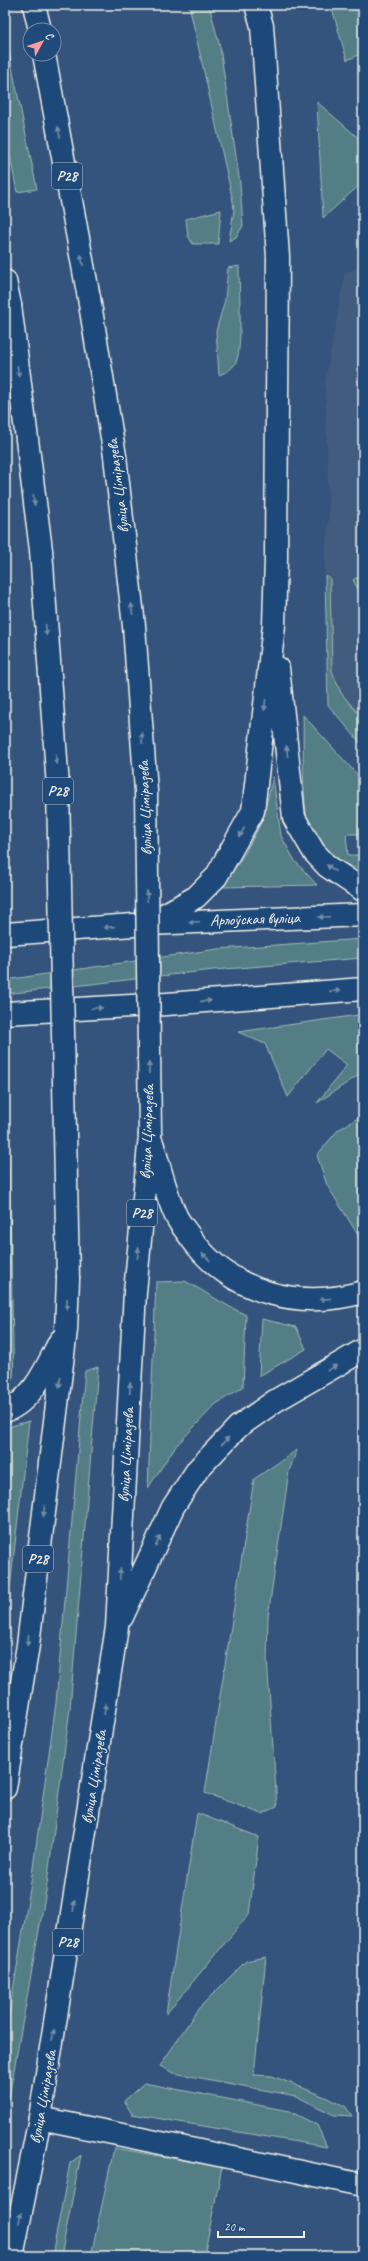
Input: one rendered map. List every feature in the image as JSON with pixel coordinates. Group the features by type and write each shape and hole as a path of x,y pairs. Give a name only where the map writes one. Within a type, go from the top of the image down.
{"main road":[{"path":"34,5 38,22"},
{"path":"148,924 196,898 216,877 253,810 274,625 278,257 262,26 256,5"},
{"name":"вуліца Ціміразева","path":"12,2256 40,2118 117,1627 134,1292 150,1135 146,791 134,626 116,463 89,298 45,62"},
{"name":"Р28","path":"5,281 10,305 41,550 58,787 68,1279 66,1330 28,1645 5,1788"},
{"path":"274,625 294,818 314,852 327,866 363,890"},
{"name":"Арлоўская вуліца","path":"5,934 148,924 363,915"},
{"path":"9,1016 363,989"},
{"path":"150,1135 177,1219 202,1253 227,1275 252,1288 278,1296 296,1299 346,1297 363,1292"},
{"path":"5,1410 22,1400 42,1377 66,1330"},
{"path":"117,1627 173,1507 198,1469 244,1423 275,1401 363,1350"},
{"path":"40,2118 363,2184"}],"shaded area":[{"path":"363,265 363,719 341,693 332,671 330,578 325,576 325,553 329,517 325,382 345,273"}],"green space":[{"path":"189,5 209,5 220,47 240,184 243,226 236,237 229,241 234,210 233,201"},
{"path":"331,5 363,5 363,53 347,60"},
{"path":"5,33 37,189 17,192 5,131"},
{"path":"317,102 363,142 363,182 323,218"},
{"path":"221,210 218,244 193,244 188,236 186,219"},
{"path":"239,266 240,330 238,355 233,367 219,375 216,331 225,300 228,268"},
{"path":"325,576 330,578 332,671 341,693 363,719 363,746 328,705"},
{"path":"356,578 363,580 363,598 353,580"},
{"path":"303,715 363,781 363,834 346,834 348,855 363,855 363,870 349,866 328,854 317,843 309,827 304,797"},
{"path":"273,777 281,836 295,861 317,885 223,887 245,853 262,821"},
{"path":"363,939 363,958 213,970 5,994 5,980 218,949"},
{"path":"359,1015 361,1044 363,1044 363,1072 317,1103 347,1065 326,1049 288,1097 265,1044 238,1032"},
{"path":"5,1072 7,1073 14,1364 13,1378 9,1389 5,1394"},
{"path":"363,1115 363,1243 327,1185 317,1155 338,1130"},
{"path":"185,1281 246,1315 243,1387 216,1404 175,1447 148,1488 156,1282"},
{"path":"262,1319 296,1327 306,1349 259,1376"},
{"path":"98,1367 70,1708 46,1891 5,2120 5,2038 30,1889 56,1703 85,1371"},
{"path":"29,1421 5,1632 5,1428"},
{"path":"297,1450 289,1471 268,1616 267,1659 277,1807 262,1814 205,1793 254,1479"},
{"path":"197,1813 259,1837 249,1914 166,2014"},
{"path":"266,1957 254,2075 272,2076 316,2093 345,2106 352,2116 334,2115 296,2096 174,2073 160,2066 198,2009 246,1961"},
{"path":"144,2083 289,2111 317,2125 327,2147 132,2114 124,2101"},
{"path":"114,2148 222,2167 204,2256 91,2256"},
{"path":"81,2155 61,2256 52,2256 70,2163"}]}
